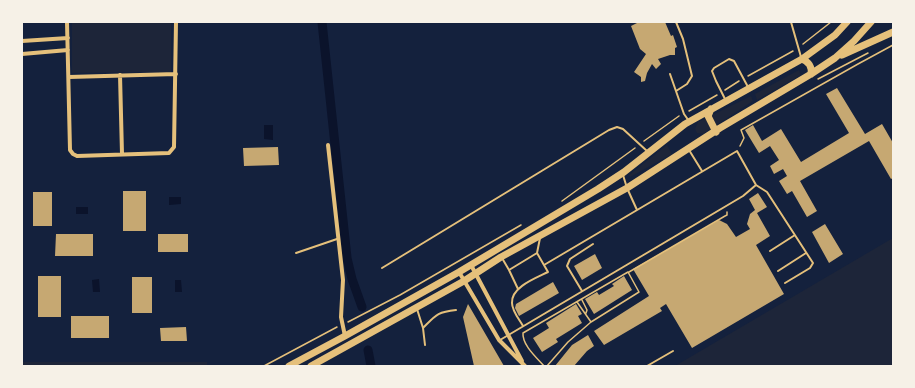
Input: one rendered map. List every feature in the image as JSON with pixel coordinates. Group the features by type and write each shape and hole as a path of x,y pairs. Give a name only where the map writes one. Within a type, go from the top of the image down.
{"main road":[{"path":"289,366 459,272 598,189 650,153 689,122 802,59 835,35 847,22"},
{"path":"311,366 464,281 501,257 627,188 688,149 812,74 835,58 854,42 871,22"},
{"path":"835,58 893,32"},
{"path":"802,59 808,62 812,69 812,74"},
{"path":"711,109 708,116 716,132"}],"street":[{"path":"67,22 70,150 77,156 169,153 172,151 174,147 176,22"},
{"path":"22,41 68,38"},
{"path":"22,54 68,50"},
{"path":"69,77 176,74"},
{"path":"120,76 122,154"},
{"path":"328,145 343,280 341,306 345,336"},
{"path":"471,265 524,365"},
{"path":"459,272 499,340 524,365"}],"lane":[{"path":"676,22 683,39 692,76 687,84 676,91"},
{"path":"791,22 802,59"},
{"path":"727,101 721,92 712,71 714,68 729,59 734,61 749,88"},
{"path":"670,74 684,114 689,122"},
{"path":"382,268 609,130 617,127 623,129 650,153"},
{"path":"688,149 702,171"},
{"path":"544,265 737,151 756,185 768,192 813,263 812,266 785,283"},
{"path":"624,172 623,174 627,188 637,210"},
{"path":"499,340 724,208 743,196 756,185"},
{"path":"770,251 795,235"},
{"path":"523,326 513,308 512,302 518,288 548,272 537,253 541,236"},
{"path":"296,253 339,239"},
{"path":"582,291 567,266 570,259 593,244"},
{"path":"509,270 537,253"},
{"path":"778,271 806,253"},
{"path":"501,257 518,288"},
{"path":"416,307 423,328 424,345"},
{"path":"423,328 442,311 456,310"},
{"path":"647,366 673,350"}],"path":[{"path":"562,200 606,170 672,121 799,47 831,22"},
{"path":"737,151 744,138 741,130 893,45"},
{"path":"544,366 531,351 523,338 523,333 725,216 727,212 724,208"},
{"path":"264,366 400,295 524,224"},
{"path":"547,366 568,342 591,322 639,292 628,272"},
{"path":"581,300 587,310 586,313"},
{"path":"577,302 591,322"}],"shaded area":[{"path":"72,22 171,22 171,72 72,73"},
{"path":"799,70 801,75 757,100 755,94"},
{"path":"751,96 753,101 703,134 697,133 695,129 698,122"},
{"path":"264,125 273,125 273,140 264,139"},
{"path":"667,145 672,154 630,177 629,175"},
{"path":"169,197 181,197 181,204 169,205"},
{"path":"76,207 88,207 88,214 76,214"},
{"path":"893,238 893,366 675,366"},
{"path":"99,279 100,292 93,292 92,280"},
{"path":"175,280 181,280 182,292 175,292"},
{"path":"22,362 207,362 207,366 22,366"}],"building":[{"path":"639,22 665,22 671,36 673,35 677,47 675,48 675,55 658,59 661,64 656,69 652,64 645,81 641,82 641,77 634,72 646,54 640,49 631,26"},
{"path":"837,88 865,134 882,124 893,143 893,178 891,179 869,141 800,181 817,211 807,217 792,191 787,194 779,181 787,176 783,169 774,174 770,166 779,160 770,146 759,153 745,130 753,125 762,141 781,129 801,162 849,133 826,94"},
{"path":"278,147 279,165 244,166 243,148"},
{"path":"123,191 146,191 146,231 123,231"},
{"path":"33,192 52,192 52,226 33,226"},
{"path":"758,193 767,207 757,213 770,236 756,245 784,294 692,348 666,304 660,308 662,311 604,345 594,331 649,296 633,269 719,220 727,224 736,237 750,229 747,224 750,214 755,210 749,199"},
{"path":"825,224 843,254 829,263 812,232"},
{"path":"56,234 93,234 93,256 55,256"},
{"path":"158,234 188,234 188,252 158,252"},
{"path":"595,254 602,268 582,280 574,266"},
{"path":"38,276 61,276 61,317 38,317"},
{"path":"624,276 632,290 594,314 585,299 597,292 599,295 614,286 612,284"},
{"path":"132,277 152,277 152,313 132,313"},
{"path":"553,282 559,293 519,316 515,308 516,304"},
{"path":"468,304 504,366 474,366 463,317"},
{"path":"576,304 582,314 578,316 582,323 556,339 558,342 542,352 533,338 549,328 546,323"},
{"path":"71,316 109,316 109,338 71,338"},
{"path":"186,327 187,341 161,341 160,328"},
{"path":"588,335 594,346 587,351 574,366 555,366 572,345"}],"waterway":[{"path":"322,22 347,258 352,279 362,307"},
{"path":"368,350 371,366"}]}
